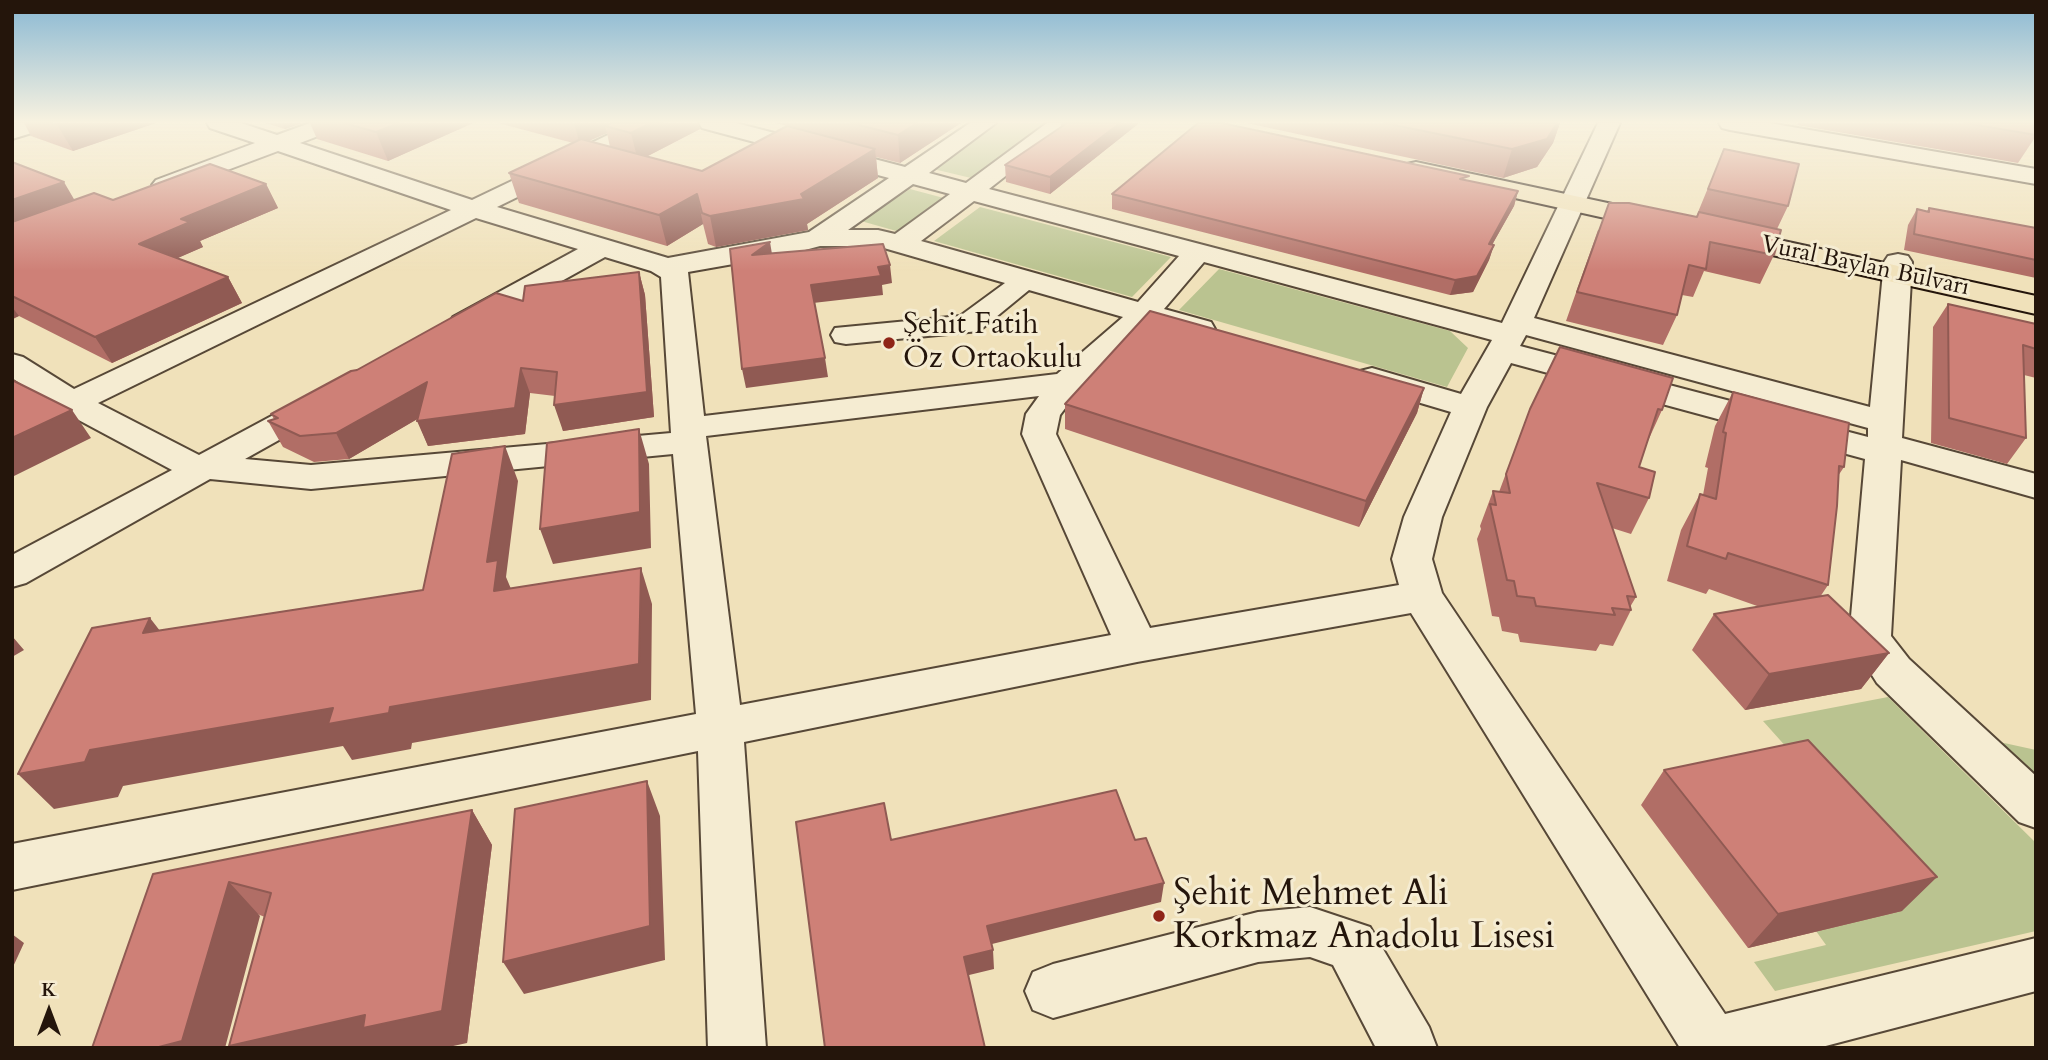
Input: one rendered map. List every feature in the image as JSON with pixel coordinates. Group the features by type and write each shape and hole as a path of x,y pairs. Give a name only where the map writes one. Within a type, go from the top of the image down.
{"main road":[{"name":"Vural Baylan Bulvarı","path":"1457,172 1897,268 2036,304"},
{"name":"Vural Baylan Bulvarı","path":"1897,268 2036,292"}],"street":[{"path":"139,195 200,172"},
{"path":"367,172 474,209 667,267 675,274 720,730 737,1048"},
{"path":"72,403 549,172"},
{"path":"899,172 1510,336 1885,440 2036,486"},
{"path":"819,238 913,172"},
{"path":"900,244 994,172"},
{"path":"1586,172 1510,336 1470,407 1423,517 1412,559 1422,596 1714,1047 2036,964"},
{"path":"2010,172 2036,177"},
{"path":"667,267 790,246 819,238 878,238 1223,335"},
{"path":"433,341 602,247"},
{"path":"1137,646 1039,435 1043,414 1067,383 1145,313 1198,252"},
{"path":"1897,268 1870,639 1893,671 2036,807"},
{"path":"846,335 968,325 1014,290 1023,279"},
{"path":"12,364 72,403 194,466 312,477 689,435 1067,383"},
{"path":"1340,369 1470,407"},
{"path":"12,573 349,387"},
{"path":"12,867 1137,646 1422,596"},
{"path":"1053,991 1258,937 1310,932 1351,945 1408,1048"}],"green space":[{"path":"948,172 979,172 971,178"},
{"path":"910,189 955,201 907,234 861,221"},
{"path":"980,207 1171,257 1132,297 934,241"},
{"path":"1219,269 1450,331 1468,348 1447,387 1179,310"},
{"path":"1888,697 2036,843 2036,931 1775,991 1754,962 1826,945 1816,931 1902,910 1814,778 1763,721"},
{"path":"1995,741 2036,750 2036,779"}],"building":[{"path":"12,172 39,172 64,182 12,200"},
{"path":"187,172 234,172 266,184 181,219 190,222 139,244 228,277 95,337 12,296 12,222 94,193 113,200"},
{"path":"836,172 801,194 804,199 710,216 702,213 697,194 659,215 509,173"},
{"path":"1033,172 1056,172 1050,177"},
{"path":"1138,172 1453,172 1469,176 1460,179 1518,191 1489,244 1494,245 1477,276 1455,280 1112,194"},
{"path":"1715,172 1797,172 1788,206 1708,189"},
{"path":"1609,203 1629,203 1697,217 1699,212 1781,230 1774,255 1710,242 1706,269 1689,265 1677,315 1577,292"},
{"path":"1929,208 2036,228 2036,260 1914,234 1917,209 1929,212"},
{"path":"770,242 752,255 883,244 890,265 878,267 881,276 811,285 825,358 742,369 730,249"},
{"path":"639,272 647,392 554,405 557,372 521,368 515,408 417,421 427,382 336,433 300,436 268,421 278,418 271,414 496,293 523,301 525,286"},
{"path":"1948,304 2036,324 2036,349 2023,345 2026,438 1949,418"},
{"path":"1150,311 1424,388 1366,501 1065,404"},
{"path":"1560,347 1673,378 1662,410 1658,409 1639,467 1655,472 1649,498 1597,483 1636,597 1627,596 1631,610 1612,608 1615,615 1536,606 1534,598 1517,596 1514,581 1507,580 1490,504 1496,505 1493,491 1510,493 1506,474 1530,409"},
{"path":"12,380 72,410 12,438"},
{"path":"1733,392 1849,423 1844,467 1839,466 1828,585 1728,553 1726,559 1687,546 1700,494 1716,499 1726,433 1723,432"},
{"path":"639,429 640,512 540,529 547,443"},
{"path":"505,446 487,562 498,560 494,591 641,568 639,664 390,707 389,713 328,724 333,708 90,750 85,762 18,774 92,628 150,618 143,633 423,590 452,454"},
{"path":"1828,595 1889,653 1769,674 1714,614"},
{"path":"1808,740 1937,877 1778,914 1664,770"},
{"path":"647,781 650,926 503,962 515,809"},
{"path":"1116,790 1135,840 1146,838 1164,883 987,926 993,950 964,957 985,1048 825,1048 796,822 884,803 891,840"},
{"path":"472,810 442,1011 363,1028 365,1015 229,1046 271,893 229,882 182,1041 155,1048 92,1048 153,874"}],"place":[{"name":"Şehit Fatih Öz Ortaokulu","path":"889,343"},
{"name":"Şehit Mehmet Ali Korkmaz Anadolu Lisesi","path":"1159,916"}]}
